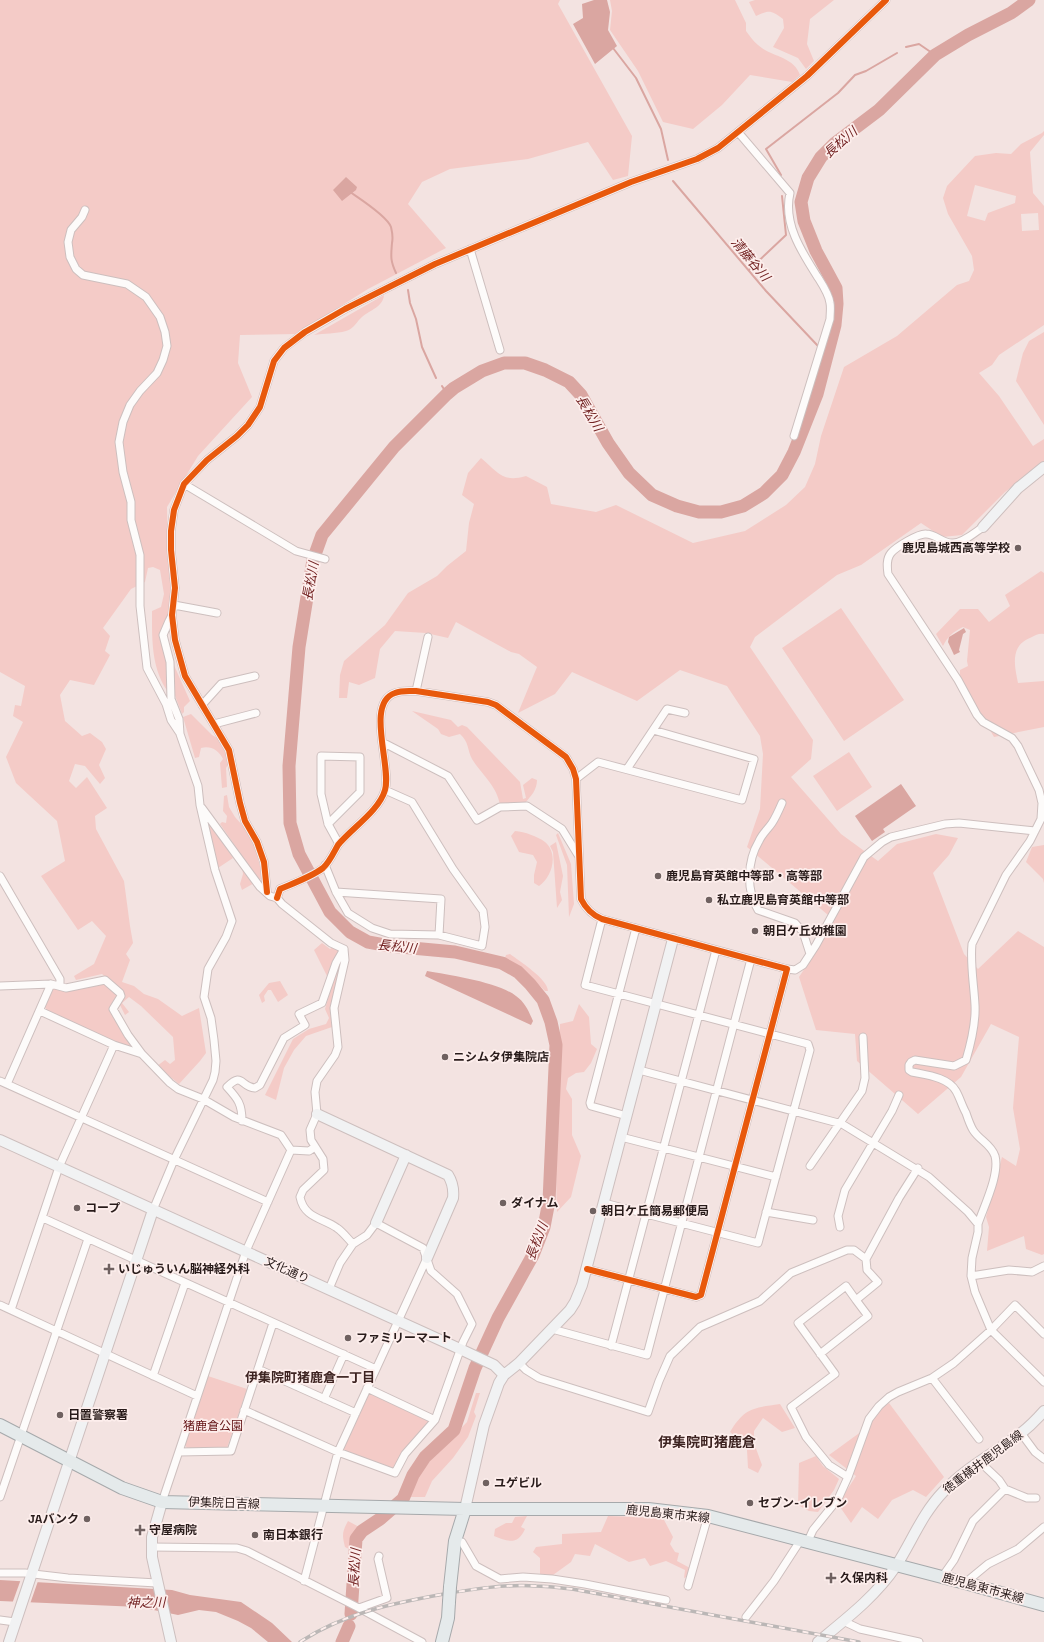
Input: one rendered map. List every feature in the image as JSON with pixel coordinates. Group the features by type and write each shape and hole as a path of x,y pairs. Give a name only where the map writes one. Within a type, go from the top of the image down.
{"main road":[{"name":"伊集院日吉線","path":"0,1425 69,1462 122,1488 162,1502 465,1509"},
{"name":"鹿児島東市来線","path":"465,1509 648,1509 708,1516 1044,1605"},
{"path":"442,1642 448,1618 455,1541 465,1509"}],"street":[{"path":"267,892 264,862 257,842 245,821 229,750 185,676 175,640 172,615 175,588 171,550 171,531 174,510 184,484 207,460 237,436 248,425 260,407 274,361 284,348 306,332 345,309 421,271 470,249 631,182 697,159 728,141 807,76 886,0"},
{"path":"738,132 790,193 788,200 789,217 796,240 825,289 830,303 830,319 794,436"},
{"path":"9,1642 153,1210 174,1160 213,1080 216,1061 211,1018 204,997 208,969 226,937 232,921 215,870 200,805 198,786 180,734 171,720 166,704 147,668 140,606 140,555 131,520 131,502 123,472 119,442 123,422 130,405 140,391 157,373 163,360 167,346 165,332 160,317 146,298 127,284 83,275 76,269 70,257 68,242 71,230 82,218 85,210"},
{"path":"470,249 500,350"},
{"path":"1044,467 1018,488 983,527 964,539 952,543 928,534 918,535 891,553 887,567 888,574 958,680 977,715 984,722 1012,738 1018,746 1039,790 1042,803 1041,819 1030,841 1006,875 972,944 971,956 975,1007 974,1025 966,1060 954,1066 915,1060 908,1065 909,1070 912,1072 935,1077 946,1082 955,1090 972,1129 989,1146 995,1156 995,1170 991,1187 978,1224 978,1232 972,1258 972,1276 975,1292 991,1330 1044,1382"},
{"path":"184,484 299,552 323,559"},
{"path":"174,605 217,613"},
{"path":"172,615 163,635 170,662 171,699 179,719 180,734"},
{"path":"416,690 428,638"},
{"path":"202,704 221,684 255,676"},
{"path":"276,898 280,889 324,867 340,844 378,804 385,790 386,774 380,720 381,711 387,698 394,693 404,691 416,690 488,702 496,705 566,757 573,769 576,779 581,899 585,907 591,913 602,919 787,969 795,970 803,965 864,857 882,842 898,836 945,824 959,823 1035,831"},
{"path":"627,769 667,709 685,713"},
{"path":"214,724 256,713"},
{"path":"576,779 598,762 742,800 754,758 653,730"},
{"path":"382,742 448,776 477,820 500,807 527,806 562,829 579,856"},
{"path":"328,824 360,792 360,757 321,756 321,794 328,824 340,844"},
{"path":"324,867 348,913 372,928 390,934 439,935 482,946 485,927 483,911 453,869 412,802 385,790"},
{"path":"782,803 771,824 759,840 754,852 750,871 753,900 758,910 795,924 803,932 810,954"},
{"path":"200,805 260,887 270,896 276,898 331,943 344,949"},
{"path":"0,876 60,978 60,986"},
{"path":"336,892 441,899 439,935"},
{"path":"602,919 585,985 808,1044 810,1050 758,1243 604,1203"},
{"path":"627,1116 591,1106 590,1103 636,928"},
{"path":"465,1509 484,1425 494,1394 504,1374 519,1363 570,1310 575,1302 587,1269 674,939"},
{"path":"242,1121 242,1109 237,1098 227,1087 234,1080 238,1079 242,1080 251,1088 255,1088 260,1085 284,1038 305,1025 299,1014 322,1003 336,963 344,949"},
{"path":"344,949 345,960 334,1008 338,1048 335,1055 317,1081 315,1092 317,1114 310,1130 310,1136 323,1159 324,1170 303,1190 300,1197 305,1207 314,1216 338,1228 353,1244"},
{"path":"611,1346 716,950"},
{"path":"552,1329 647,1355 752,959"},
{"path":"587,1269 696,1297 701,1295 787,969"},
{"path":"0,986 51,984 66,988 105,980 120,993 121,996 113,1009 128,1035 142,1054 170,1084 178,1089 203,1099 242,1121 281,1135 292,1150"},
{"path":"51,984 40,1011 4,1082 268,1202"},
{"path":"40,1011 114,1045 142,1054"},
{"path":"810,1166 862,1091 865,1078 863,1037"},
{"path":"10,1310 43,1218 59,1167 114,1045"},
{"path":"639,1070 839,1124 918,1168 968,1212 978,1224"},
{"path":"840,1227 838,1216 845,1190 892,1111 899,1095"},
{"path":"304,1581 338,1452 453,1198 454,1190 452,1181 443,1172 317,1114"},
{"path":"622,1137 776,1177"},
{"name":"文化通り","path":"0,1140 462,1349 487,1361 504,1374"},
{"path":"292,1150 308,1151 315,1147"},
{"path":"171,1642 157,1584 151,1547 154,1527 246,1251 292,1150"},
{"path":"329,1289 340,1263 353,1244 367,1235 376,1223 406,1155"},
{"path":"856,1300 878,1282 867,1270 866,1259 899,1198 918,1168"},
{"path":"766,1212 813,1220"},
{"path":"43,1218 376,1369"},
{"path":"244,1410 338,1452 395,1473 405,1454 435,1420 472,1324 457,1294 431,1271 423,1248 376,1223"},
{"path":"0,1497 2,1486 21,1436 88,1239"},
{"path":"519,1363 526,1370 539,1378 648,1412 659,1380 670,1356 700,1327 760,1301 791,1273 847,1250 854,1250 866,1259"},
{"path":"972,1276 1009,1270 1032,1272 1044,1266"},
{"path":"153,1376 185,1283"},
{"path":"820,1354 868,1316 846,1286 798,1323 820,1354 835,1374 791,1407 803,1433 809,1441 829,1465 848,1477"},
{"path":"0,1305 197,1396"},
{"path":"746,1616 838,1499 848,1477 869,1419 879,1406 898,1392 932,1378 954,1363 991,1330 1015,1305 1044,1334"},
{"path":"179,1452 231,1451 274,1323"},
{"path":"324,1399 344,1354"},
{"path":"258,1369 356,1413"},
{"path":"932,1378 979,1439"},
{"path":"368,1388 435,1420"},
{"name":"徳重横井鹿児島線","path":"818,1642 884,1583 897,1565 934,1502 953,1482 980,1461 1021,1433 1044,1411"},
{"path":"1021,1433 1035,1452 1044,1458"},
{"path":"980,1461 999,1480 1005,1489 1026,1498 1036,1498"},
{"path":"942,1577 954,1560 973,1521 1005,1489"},
{"path":"688,1586 708,1516"},
{"path":"965,1583 988,1564 1018,1549 1044,1527"},
{"path":"455,1541 462,1542 476,1566 500,1579 523,1577 552,1579 666,1600"},
{"path":"151,1547 238,1548 247,1551 358,1607 422,1642"},
{"path":"358,1607 387,1598 378,1559 379,1556"},
{"path":"0,1573 157,1584"},
{"path":"0,1620 17,1618"},
{"path":"843,1621 860,1629 919,1642"}],"green space":[{"path":"0,0 560,0 558,4 632,136 628,176 613,180 588,142 528,159 450,169 422,182 408,204 446,248 368,289 296,334 240,335 238,363 252,397 198,456 167,507 168,558 173,593 169,615 159,636 168,666 168,692 162,683 155,663 152,632 152,611 161,607 164,594 160,570 153,567 148,568 145,582 131,589 103,628 110,636 105,651 110,655 94,685 70,680 60,695 65,721 82,736 90,733 102,742 106,749 99,765 105,778 100,784 85,766 75,764 69,781 76,788 87,777 107,808 95,816 96,829 124,881 133,943 126,954 130,960 122,982 134,986 144,994 158,999 182,1016 199,1008 206,1053 179,1084 157,1066 165,1060 170,1064 175,1060 173,1037 141,1006 129,997 122,1003 129,1012 125,1015 119,1003 122,991 102,974 76,980 74,976 94,964 106,936 92,921 78,930 41,876 65,861 57,821 16,783 6,757 23,722 13,716 15,705 21,706 25,686 0,672"},
{"path":"610,0 735,0 746,23 746,31 753,40 763,49 788,60 797,69 800,75 792,82 750,75 722,105 693,129 663,122 638,71 610,30 612,11"},
{"path":"755,0 834,0 810,19 807,44 814,61 806,69 798,58 773,47 784,28 783,19 770,12 756,16 749,2"},
{"path":"1044,131 1044,135 1030,152 1033,193 1044,206 1044,325 999,355 992,365 979,373 999,396 1033,446 1044,439 1044,462 1005,492 962,535 942,537 921,523 861,565 837,575 755,637 750,647 813,740 811,759 791,777 841,834 878,861 897,844 936,834 958,838 949,855 933,873 964,954 978,969 1018,931 1044,947 1044,1254 1042,1255 1026,1249 1024,1236 987,1251 989,1227 986,1217 1002,1157 1016,1166 1020,1149 1013,1108 1019,1037 991,1024 961,1077 918,1114 857,1061 855,1034 816,1030 799,977 819,947 834,920 747,847 760,809 763,754 760,736 727,686 680,670 637,701 572,672 555,694 518,713 537,667 519,654 511,652 456,622 448,638 426,633 395,631 380,649 375,678 359,685 349,682 347,698 339,698 340,675 344,661 385,625 408,593 437,576 466,551 469,523 474,504 462,495 468,473 481,458 501,475 511,478 526,476 547,487 551,504 596,512 616,505 693,543 745,531 786,505 805,487 815,464 821,436 844,367 897,336 957,285 969,281 974,270 972,256 948,214 943,198 947,186 975,156 996,153 1011,154 1021,144","holes":["975,185 1016,196 1015,203 988,213 985,221 967,216","1038,213 1039,230 1022,231 1021,214"]},
{"path":"384,295 379,305 362,317 349,330 338,333 314,335"},
{"path":"1044,332 1044,425 1016,381 1023,353 1029,341"},
{"path":"1041,571 1044,573 1044,634 1036,635 1025,640 1020,645 1015,656 1015,669 1018,683 1044,681 1044,727 994,737 960,678 960,670 968,666 967,661 970,630 963,627 956,631 949,637 943,646 936,634 960,609 978,609 989,622 1010,606 1005,595"},
{"path":"841,608 904,700 844,741 782,648"},
{"path":"173,663 190,701 184,707 184,712 182,714 174,693"},
{"path":"412,711 451,720 458,727 462,725 467,727 520,782 523,799 526,798 523,785 532,778 537,780 535,790 525,803 500,805 496,792 472,759 463,737 460,734 449,737 441,734 438,729"},
{"path":"191,714 225,746 229,763 226,768 227,787 222,788 220,763 223,759 217,751 204,747 201,748 199,757 195,758 183,717"},
{"path":"849,752 872,787 837,811 813,776"},
{"path":"227,795 229,807 254,843 263,878 242,890 240,884 243,874 240,853 220,824 222,822 226,823 227,816 223,811 224,796"},
{"path":"206,817 233,858 218,868"},
{"path":"515,831 523,832 542,840 549,847 552,853 553,859 550,871 544,882 539,886 534,883 537,862 533,855 519,852 511,836"},
{"path":"558,833 571,864 574,904 569,917 567,865 556,835"},
{"path":"556,842 563,876 560,892 562,900 557,908 553,852 550,846"},
{"path":"1044,845 1044,883 1043,879 1026,862 1032,847"},
{"path":"322,943 330,949 333,947 341,950 333,961 327,976 314,950"},
{"path":"510,954 538,976 547,986 548,991 545,991 521,970 504,961 506,955"},
{"path":"336,971 339,972 330,1010 332,1027 306,1036 294,1050 284,1068 276,1100 265,1095 293,1039 309,1029 326,1024 329,1018 325,1009"},
{"path":"280,981 288,995 278,1002 271,990 268,990 264,996 265,1001 262,1003 259,995 269,983"},
{"path":"106,983 118,993 111,1005 111,1010 132,1044 129,1048 47,1011 45,1007 53,989 57,988 66,992 78,987"},
{"path":"579,1004 589,1017 591,1044 597,1049 591,1063 584,1072 576,1073 568,1078 566,1089 572,1099 572,1135 581,1156 571,1197 557,1212 556,1165 560,1024 573,1021"},
{"name":"猪鹿倉公園","path":"208,1376 247,1389 227,1448 187,1448 185,1445"},
{"path":"476,1393 480,1393 474,1412 476,1416 468,1437 453,1458 432,1481 425,1497 408,1497 419,1475 433,1457 467,1422"},
{"path":"368,1394 428,1420 428,1423 393,1469 345,1452 343,1448"},
{"path":"889,1403 944,1477 926,1497 913,1490 892,1500 878,1519 862,1507 851,1523 838,1504 856,1476 829,1455 862,1431 880,1410"},
{"path":"780,1404 795,1428 782,1432 763,1418 754,1431 754,1443 762,1465 758,1473 748,1468 747,1450 738,1446 737,1438 730,1432 740,1418 751,1410"},
{"path":"816,1456 823,1466 839,1479 834,1490 818,1512 809,1511 798,1505 799,1463"},
{"path":"527,1516 521,1527 525,1529 516,1540 508,1541 494,1536 495,1529 506,1523 512,1523 515,1517"},
{"path":"608,1516 663,1518 673,1537 670,1544 675,1552 679,1553 677,1561 690,1568 689,1576 684,1578 685,1570 666,1561 650,1566 645,1558 629,1562 595,1544 590,1556 575,1554 571,1562 553,1575 540,1575 540,1558 533,1552 536,1547 562,1544 562,1534 601,1532"},
{"path":"348,1521 361,1528 353,1535 351,1550 345,1547 343,1539 343,1534"}],"water":[{"path":"594,0 607,0 610,12 608,30 617,46 595,64 573,24 583,18 582,4"},
{"path":"346,177 357,187 356,190 342,201 333,190"},
{"path":"964,628 966,632 963,634 959,650 960,652 954,655 948,642 949,637"},
{"path":"901,784 916,806 883,829 885,832 872,841 855,816"},
{"path":"427,971 486,983 508,991 522,1001 533,1021 531,1025 425,976"},
{"name":"神之川","path":"0,1580 172,1590 190,1595 241,1602 272,1623 292,1642 268,1642 251,1628 216,1612 199,1610 178,1615 139,1607 0,1601"}],"pier":[{"path":"21,1579 38,1581 30,1604 12,1604"}],"waterway":[{"name":"長松川","path":"351,1614 356,1539 362,1531 380,1519 403,1499 413,1475 425,1457 454,1430 475,1368 498,1318 533,1255 544,1227 549,1201 556,1045 551,1022 543,1000 518,972 502,963 455,952 390,946 368,942 350,932 330,912 299,854 290,823 289,766 299,647 313,560 322,535 394,447 447,394 482,371 504,363 525,363 545,370 569,382 581,395 608,443 629,473 652,495 677,506 699,512 721,512 743,506 764,493 782,475 794,452 817,394 835,325 837,304 836,288 816,251 804,221 801,202 808,178 821,157 834,144 879,110 935,55 968,35 1011,13 1029,0"},
{"path":"906,47 919,44 935,55"},
{"name":"清藤谷川","path":"613,48 636,78 661,129 668,160"},
{"path":"781,175 766,149 838,93 855,75 866,71 897,53"},
{"name":"清藤谷川","path":"673,181 766,291 818,346"},
{"path":"350,192 379,213 391,227 391,258 396,273"},
{"path":"749,270 786,235 782,196"},
{"path":"408,290 422,347 436,378"},
{"path":"442,386 447,394"},
{"name":"長松川","path":"342,1642 349,1626"}],"railway":[{"path":"300,1642 334,1624 370,1610 425,1597 501,1586 545,1586 572,1589 859,1642"}],"cycle path":[{"path":"267,892 264,862 257,842 245,821 229,750 185,676 175,640 172,615 175,588 171,550 171,531 174,510 184,484 207,460 237,436 248,425 260,407 274,361 284,348 305,332 345,309 435,264 631,182 697,159 718,148 807,76 886,0"},
{"path":"277,898 280,889 308,877 323,868 338,845 371,812 382,798 386,780 380,722 382,709 386,699 395,693 403,691 416,691 488,702 496,705 566,757 573,769 576,779 581,899 592,914 602,919 787,969 701,1295 696,1297 587,1269"}],"place":[{"name":"鹿児島城西高等学校","path":"1018,548"},
{"name":"鹿児島育英館中等部・高等部","path":"658,876"},
{"name":"私立鹿児島育英館中等部","path":"709,900"},
{"name":"朝日ケ丘幼稚園","path":"755,931"},
{"name":"ニシムタ伊集院店","path":"445,1057"},
{"name":"ダイナム","path":"503,1203"},
{"name":"コープ","path":"77,1208"},
{"name":"朝日ケ丘簡易郵便局","path":"593,1211"},
{"name":"いじゅういん脳神経外科","path":"109,1269"},
{"name":"ファミリーマート","path":"348,1338"},
{"name":"日置警察署","path":"60,1415"},
{"name":"ユゲビル","path":"486,1483"},
{"name":"セブン-イレブン","path":"750,1503"},
{"name":"JAバンク","path":"87,1519"},
{"name":"守屋病院","path":"140,1530"},
{"name":"南日本銀行","path":"255,1535"},
{"name":"久保内科","path":"831,1578"}],"district":[{"name":"伊集院町猪鹿倉一丁目","path":"310,1377"},
{"name":"伊集院町猪鹿倉","path":"707,1442"}]}
